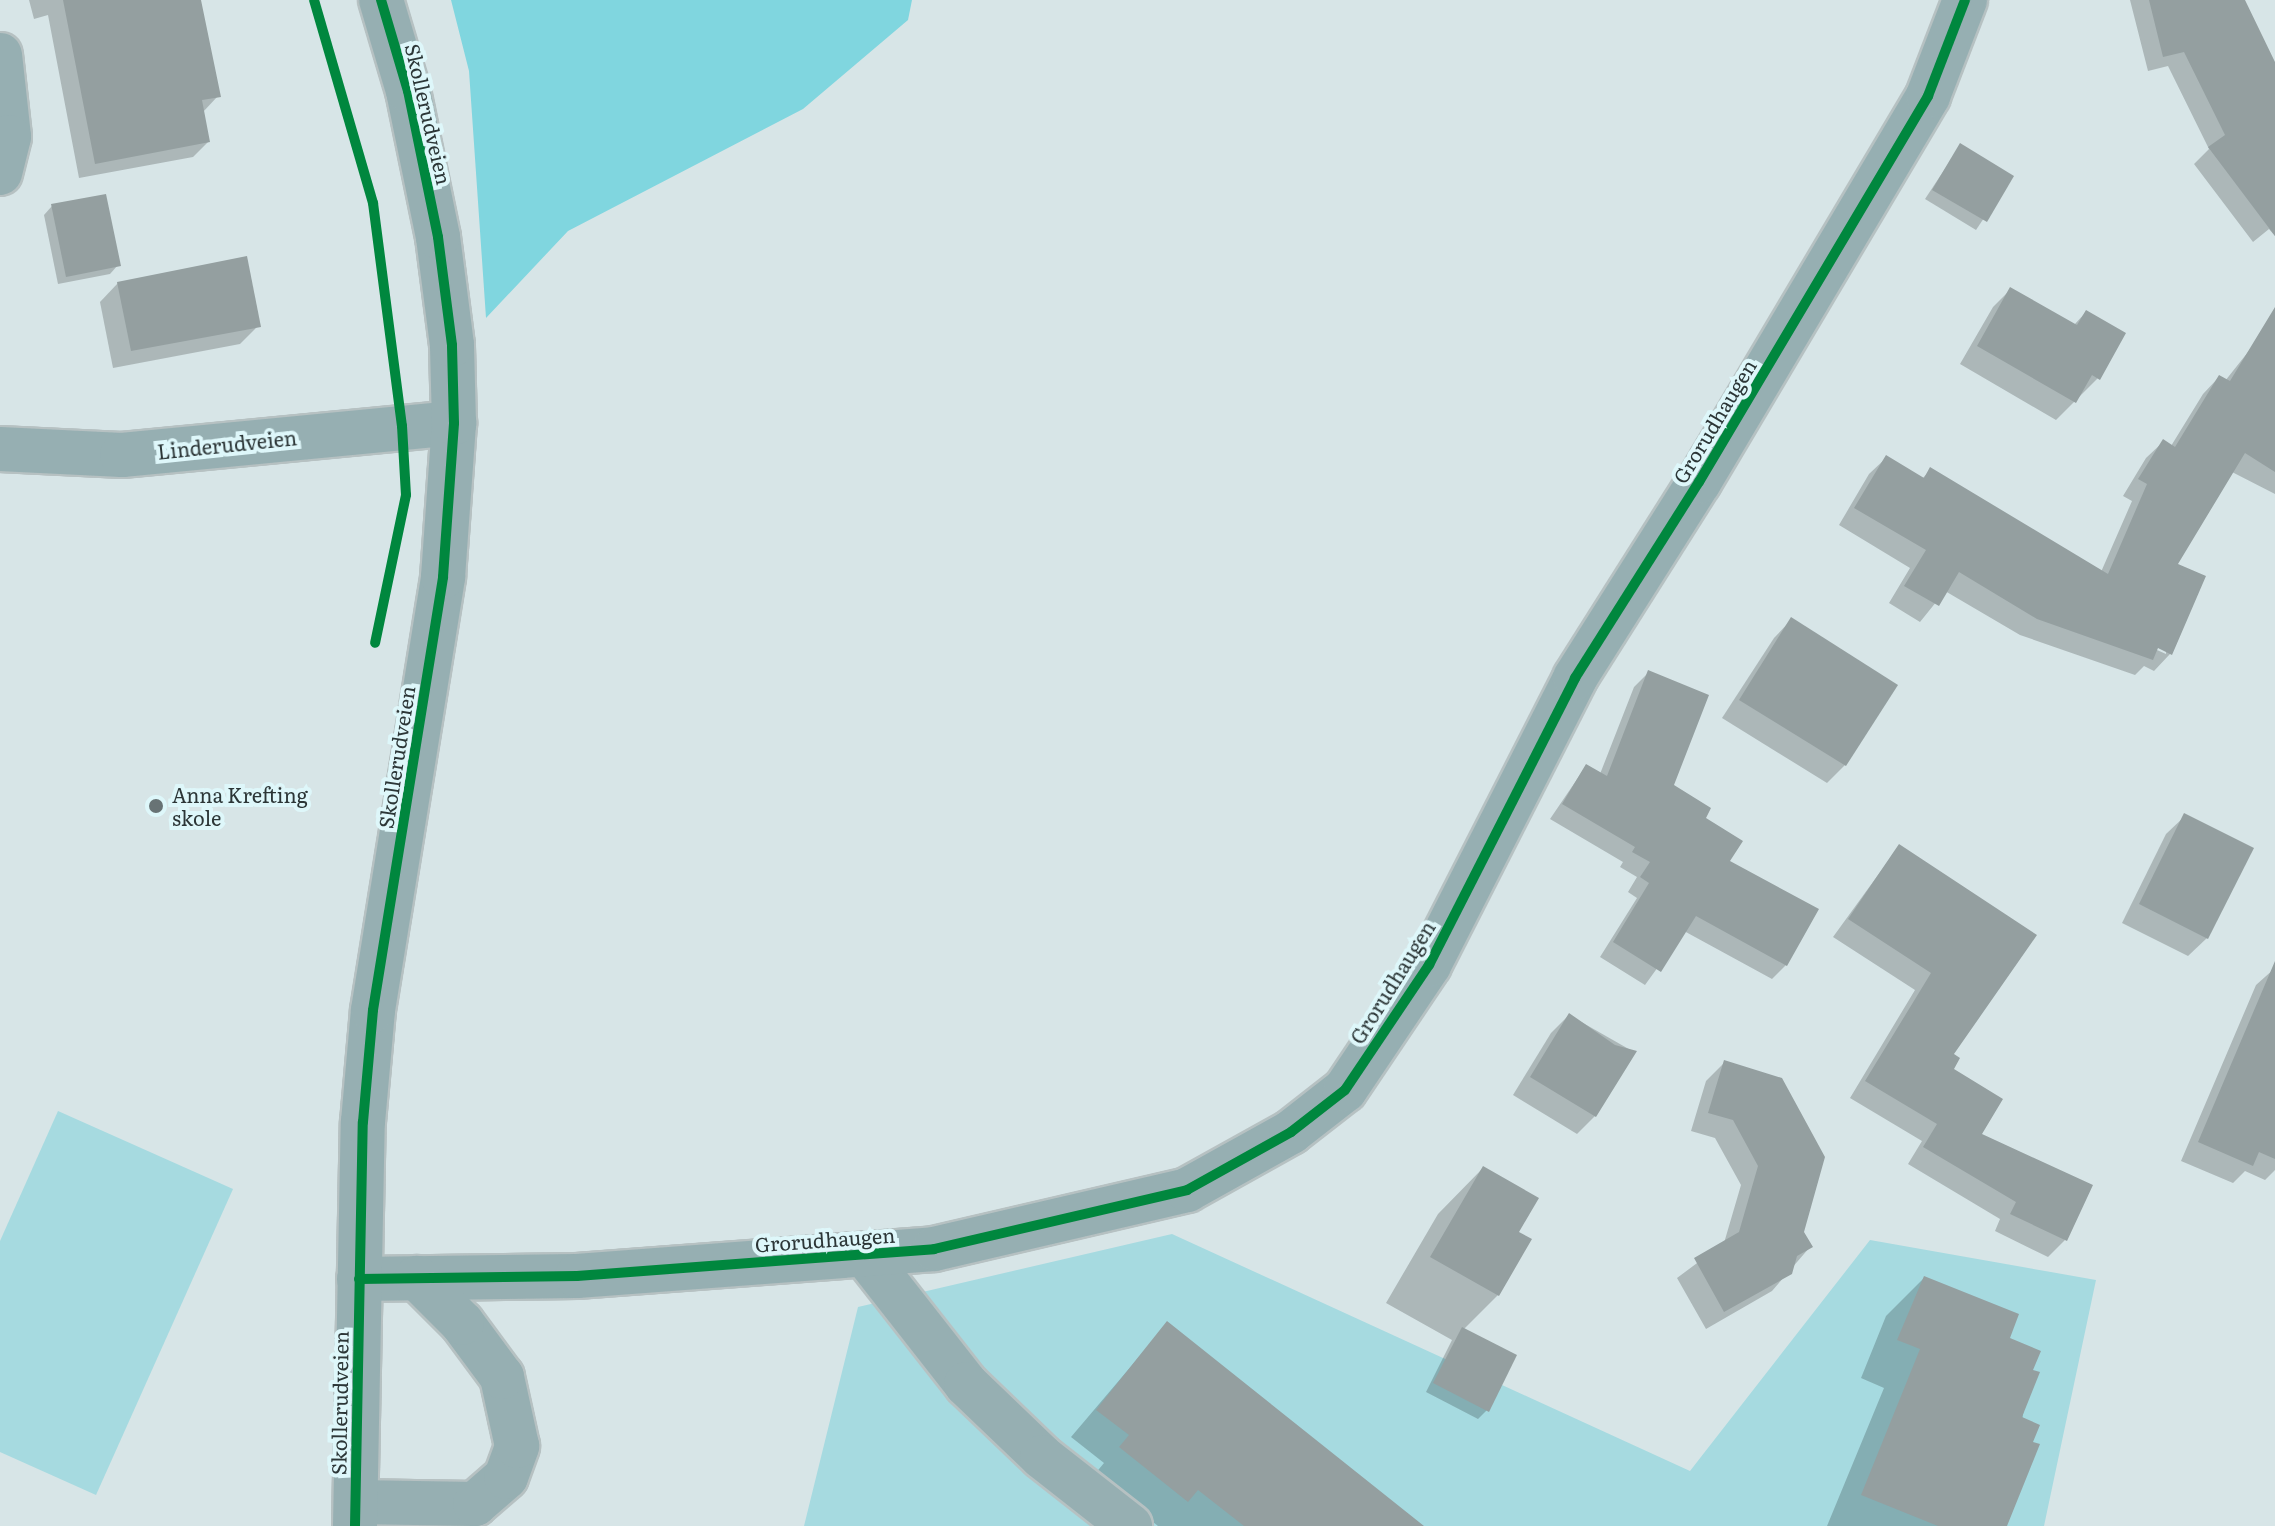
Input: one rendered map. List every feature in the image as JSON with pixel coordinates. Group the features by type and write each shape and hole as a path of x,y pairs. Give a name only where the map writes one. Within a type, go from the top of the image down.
{"street":[{"name":"Skollerudveien","path":"355,1514 359,1279 373,1010 443,577 454,423 452,345 438,237 408,91 381,0"},
{"name":"Grorudhaugen","path":"359,1279 577,1276 934,1249 1187,1190 1291,1132 1345,1090 1429,965 1575,678 1699,482 1928,96 1965,0"},
{"path":"0,55 9,137 0,173"},
{"name":"Linderudveien","path":"0,449 122,455 454,423"},
{"path":"865,1255 966,1384 1042,1457 1130,1526"},
{"path":"355,1514 475,1504 506,1477 517,1446 514,1415 502,1377 462,1323 417,1278"}],"shaded area":[{"path":"451,0 912,0 908,20 803,109 568,231 486,318 469,71"},
{"path":"58,1111 233,1189 96,1495 0,1452 0,1241"},
{"path":"1172,1234 1690,1471 1870,1240 2096,1280 2044,1526 804,1526 858,1307"}],"building":[{"path":"63,0 201,0 221,97 202,100 210,142 95,164"},
{"path":"2149,0 2245,0 2275,62 2275,236 2208,147 2225,135 2184,52 2163,57"},
{"path":"1960,143 2014,176 1987,222 1932,190"},
{"path":"106,194 121,266 66,277 51,204"},
{"path":"247,256 261,327 131,351 117,282"},
{"path":"2010,287 2077,325 2086,310 2126,333 2100,380 2092,375 2076,403 1977,346"},
{"path":"2275,307 2275,472 2245,453 2178,564 2206,576 2172,655 2158,648 2153,660 2037,619 1959,572 1939,606 1904,586 1926,550 1854,508 1886,455 1924,478 1930,467 2108,574 2147,484 2138,479 2163,439 2175,447 2219,375 2230,381"},
{"path":"1791,617 1898,685 1846,766 1739,700"},
{"path":"1648,670 1709,695 1674,785 1711,808 1706,818 1743,841 1730,861 1819,909 1787,966 1696,916 1661,972 1613,942 1649,883 1640,877 1650,862 1632,852 1635,847 1562,804 1586,764 1607,776"},
{"path":"2184,813 2254,848 2208,939 2139,904"},
{"path":"1899,844 2037,935 1954,1054 1960,1058 1954,1069 2003,1099 1982,1134 2093,1185 2067,1241 2010,1214 2016,1202 1923,1147 1937,1124 1865,1081 1931,973 1848,919"},
{"path":"2275,961 2275,1159 2259,1152 2253,1166 2198,1142"},
{"path":"1569,1013 1615,1045 1637,1051 1596,1117 1530,1077"},
{"path":"1724,1060 1782,1078 1825,1157 1804,1232 1813,1247 1797,1256 1792,1274 1724,1312 1694,1258 1739,1232 1758,1166 1733,1120 1708,1113"},
{"path":"1483,1166 1539,1198 1519,1232 1532,1239 1499,1296 1430,1257"},
{"path":"1924,1276 2019,1314 2010,1338 2041,1351 2033,1370 2040,1372 2022,1417 2040,1425 2033,1442 2040,1444 2007,1526 1938,1526 1861,1495 1920,1349 1897,1340"},
{"path":"1167,1321 1424,1526 1244,1526 1198,1490 1188,1502 1119,1447 1129,1435 1096,1410"},
{"path":"1462,1327 1517,1355 1489,1412 1433,1383"}],"cycle path":[{"path":"314,0 373,203 402,426 406,495 375,643"},
{"path":"355,1526 363,1122 373,1010 443,577 454,423 452,345 438,237 408,91 381,0"},
{"path":"359,1279 577,1276 934,1249 1187,1190 1291,1132 1345,1090 1429,965 1575,678 1699,482 1928,96 1965,0"}],"place":[{"name":"Anna Krefting skole","path":"156,806"}]}
